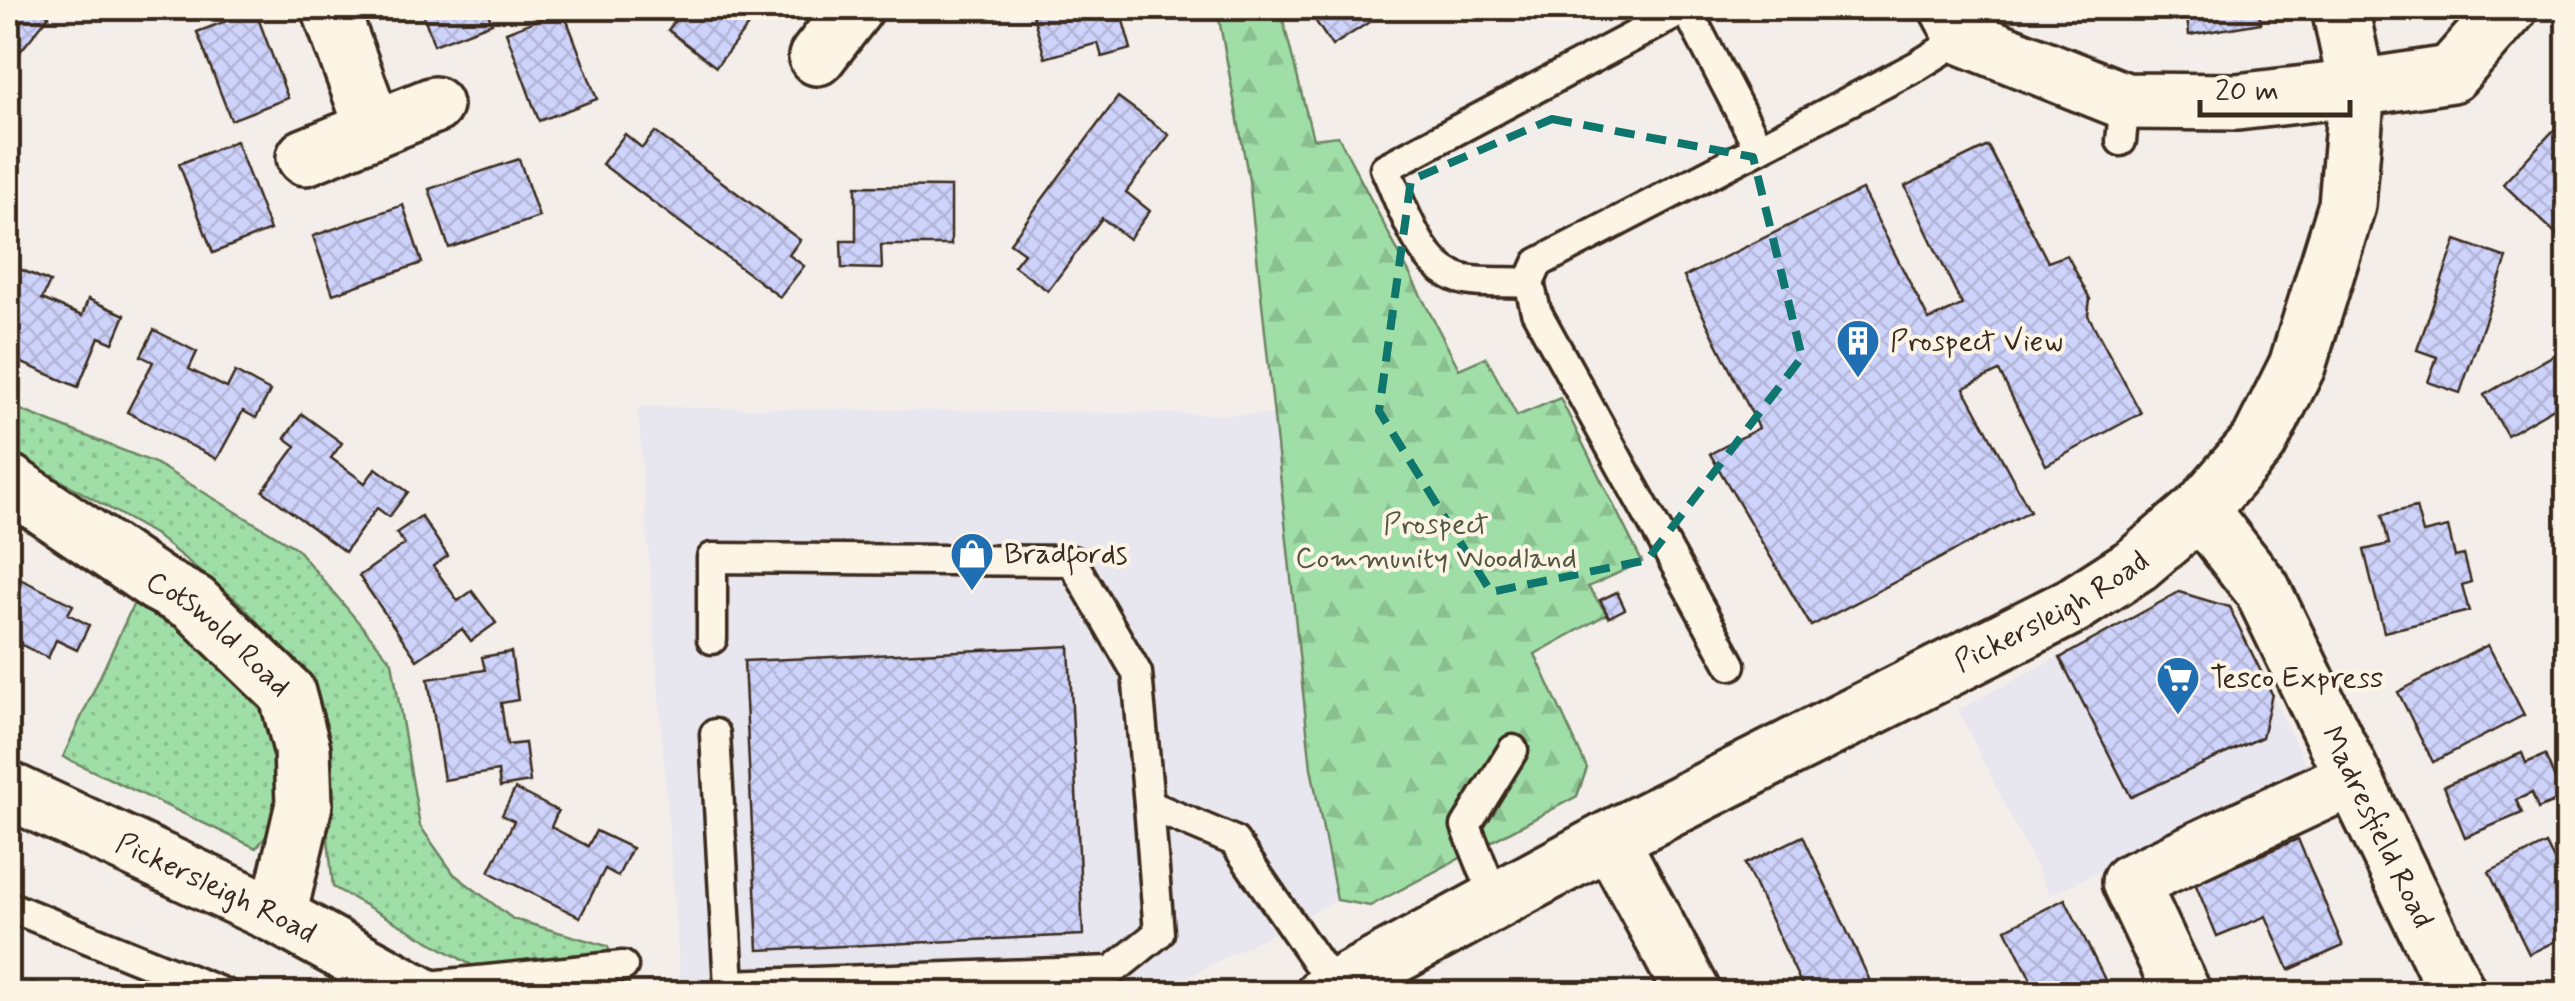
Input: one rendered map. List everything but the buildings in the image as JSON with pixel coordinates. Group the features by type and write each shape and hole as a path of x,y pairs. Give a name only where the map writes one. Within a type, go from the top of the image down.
{"street":[{"path":"330,8 374,130"},
{"path":"817,57 855,8"},
{"path":"2340,8 2357,88"},
{"path":"1956,22 2123,121 2450,74 2510,8"},
{"name":"Pickersleigh Road","path":"1329,991 1610,839 2072,606 2137,564 2200,510 2259,442 2297,366 2347,205 2357,88"},
{"path":"305,157 434,105"},
{"name":"Cotswold Road","path":"8,482 158,584 194,602 287,694 302,749 304,804 278,916"},
{"name":"Madresfield Road","path":"2200,510 2262,590 2458,994"},
{"path":"2183,994 2130,882 2352,778"},
{"name":"Pickersleigh Road","path":"8,790 278,916 414,991"},
{"path":"1610,839 1693,994"}],"lane":[{"path":"1528,283 1466,280 1442,272 1426,252 1386,168 1686,8 1759,148"},
{"path":"1731,664 1536,312 1528,283 1538,264 1917,66 1956,22"},
{"path":"712,639 712,558 1072,561 1137,673 1159,933 1112,971 730,985 715,734"},
{"path":"1496,901 1466,826 1513,750"},
{"path":"1149,805 1234,841 1329,991"},
{"path":"8,906 225,994"},
{"path":"414,991 623,966"}],"highlighted area":[{"path":"1552,119 1753,157 1802,357 1647,560 1491,592 1379,411 1411,180"}],"shaded area":[{"name":"Bradfords","path":"638,407 1274,415 1311,768 1337,900 1156,993 681,993"},
{"path":"2179,592 2229,607 2308,769 2050,895 1958,710"}],"green space":[{"name":"Prospect Community Woodland","path":"1217,8 1280,8 1313,139 1338,136 1459,369 1486,357 1517,416 1560,398 1642,562 1588,587 1607,614 1535,654 1587,768 1577,796 1370,906 1337,900 1311,768 1249,180"},
{"path":"8,405 155,463 296,548 392,662 420,826 454,874 513,919 607,946 634,993 538,993 475,967 333,887 312,682 240,603 154,534 8,450"},
{"path":"140,590 237,671 276,731 280,795 275,826 256,848 63,757"}],"place":[{"name":"Prospect View","path":"1858,379"},
{"name":"Bradfords","path":"972,592"},
{"name":"Tesco Express","path":"2178,716"}]}
